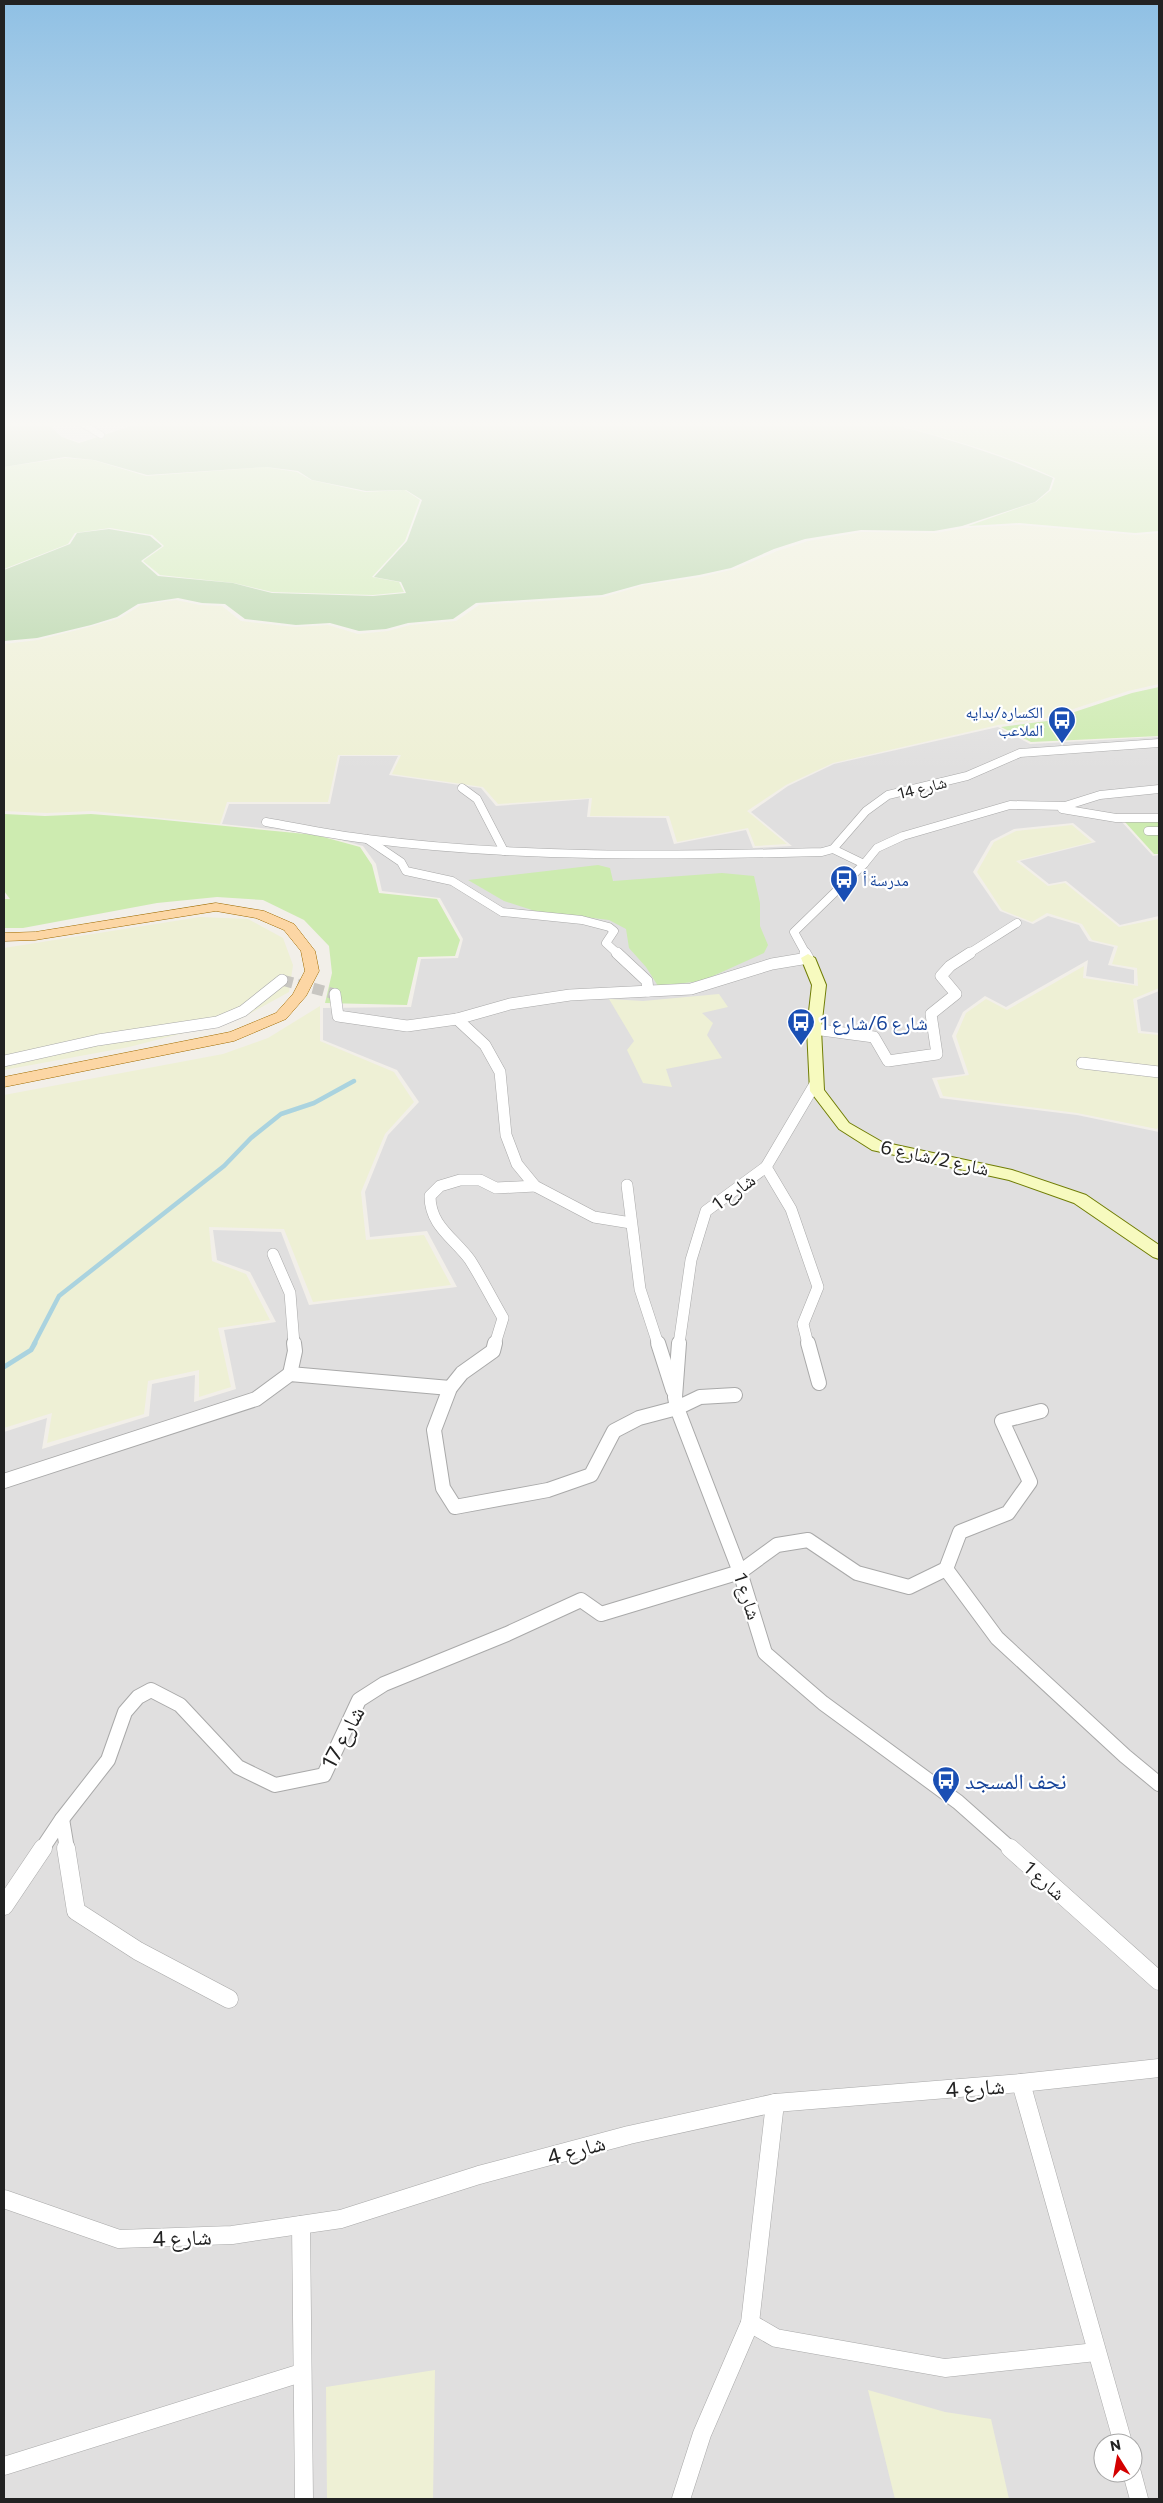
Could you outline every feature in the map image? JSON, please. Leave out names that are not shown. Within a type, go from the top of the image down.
[{"type":"main road","points":[[4,937],[34,936],[216,907],[259,914],[289,927],[308,951],[312,971],[299,996],[281,1016],[234,1036],[4,1082]]},
{"type":"street","name":"شارع 14","points":[[833,849],[866,811],[888,795],[967,776],[1020,753],[1159,743]]},
{"type":"street","points":[[462,788],[477,799],[504,851]]},
{"type":"street","points":[[1048,807],[1065,806],[1100,796],[1159,789]]},
{"type":"street","points":[[815,1084],[814,1029],[819,985],[808,958],[794,932],[878,848],[903,836],[1010,805],[1048,807],[1116,818],[1159,818]]},
{"type":"street","points":[[266,822],[367,839],[504,851],[713,855],[822,852],[833,849],[864,864]]},
{"type":"street","points":[[1148,831],[1159,831]]},
{"type":"street","points":[[367,839],[400,862],[406,871],[452,881],[502,912],[582,920],[609,926],[614,931],[606,942],[647,981],[648,991]]},
{"type":"street","points":[[814,1029],[874,1037],[888,1061],[937,1054],[931,1014],[956,994],[941,976],[950,966],[1017,923]]},
{"type":"street","points":[[335,994],[338,1016],[407,1026],[457,1019],[510,1004],[562,996],[690,989],[772,964],[808,958]]},
{"type":"street","points":[[4,1060],[98,1040],[217,1022],[243,1011],[282,980]]},
{"type":"street","points":[[457,1019],[485,1045],[500,1072],[506,1135],[517,1164],[535,1186],[594,1217],[631,1223]]},
{"type":"street","points":[[1082,1063],[1131,1067],[1159,1072]]},
{"type":"street","name":"شارع 1","points":[[815,1084],[766,1167],[706,1211],[691,1260],[680,1326],[676,1403],[740,1572],[765,1653],[823,1703],[958,1802],[1159,1981]]},
{"type":"street","name":"شارع 2/شارع 6","points":[[815,1084],[817,1091],[844,1126],[877,1146],[1012,1174],[1080,1199],[1159,1254]]},
{"type":"street","points":[[766,1167],[776,1179],[793,1218],[818,1287],[803,1324],[819,1383]]},
{"type":"street","points":[[535,1186],[496,1188],[480,1180],[460,1180],[440,1186],[430,1196],[428,1209],[444,1234],[467,1255],[503,1318],[493,1351],[462,1373],[450,1388],[434,1430],[443,1488],[455,1507],[548,1490],[591,1475],[614,1431],[639,1418],[676,1403],[700,1397],[735,1394]]},
{"type":"street","points":[[627,1186],[640,1289],[676,1403]]},
{"type":"street","points":[[273,1254],[290,1293],[295,1351],[290,1374]]},
{"type":"street","points":[[4,1481],[256,1399],[290,1374],[450,1388]]},
{"type":"street","points":[[740,1572],[777,1545],[808,1540],[857,1573],[909,1587],[946,1569],[960,1532],[1008,1514],[1030,1482],[1002,1421],[1042,1411]]},
{"type":"street","points":[[946,1569],[968,1596],[997,1638],[1124,1756],[1159,1784]]},
{"type":"street","name":"شارع 17","points":[[4,1906],[62,1819],[108,1760],[125,1712],[138,1697],[151,1690],[180,1705],[238,1767],[275,1785],[324,1775],[359,1700],[384,1684],[507,1634],[581,1600],[601,1614],[740,1572]]},
{"type":"street","points":[[62,1819],[76,1911],[138,1951],[228,1999]]},
{"type":"street","name":"شارع 4","points":[[4,2199],[119,2240],[232,2235],[341,2219],[479,2175],[629,2135],[775,2102],[1021,2084],[1159,2068]]},
{"type":"street","points":[[1021,2084],[1120,2433]]},
{"type":"street","points":[[681,2499],[702,2434],[750,2323],[775,2102]]},
{"type":"street","points":[[301,2225],[301,2373],[304,2499]]},
{"type":"street","points":[[750,2323],[776,2338],[945,2368],[1096,2352]]},
{"type":"street","points":[[4,2466],[301,2373]]},
{"type":"street","points":[[1135,2483],[1139,2499]]},
{"type":"shaded area","points":[[998,727],[1030,744],[1159,737],[1159,817],[1121,821],[1153,856],[1159,855],[1159,916],[1120,925],[1066,881],[1049,884],[1020,861],[1096,842],[1073,823],[1014,829],[991,841],[973,872],[1000,911],[1033,924],[1048,916],[1079,925],[1089,941],[1114,947],[1108,965],[1134,970],[1134,984],[1086,976],[1088,960],[1006,1007],[985,996],[963,1012],[952,1036],[965,1074],[932,1078],[940,1098],[1077,1115],[1159,1132],[1159,2499],[4,2499],[4,1432],[47,1418],[42,1449],[149,1416],[152,1384],[195,1375],[194,1402],[236,1389],[224,1330],[276,1322],[250,1272],[217,1260],[213,1230],[281,1232],[309,1305],[457,1287],[427,1231],[370,1237],[365,1192],[388,1135],[419,1102],[397,1070],[323,1040],[323,1008],[411,1007],[421,959],[458,958],[463,939],[440,898],[382,891],[376,864],[363,846],[318,834],[222,824],[229,804],[330,804],[340,756],[398,756],[389,775],[481,788],[496,806],[589,799],[587,817],[666,818],[674,844],[746,830],[753,848],[792,846],[751,812],[788,786],[834,764]]},
{"type":"shaded area","points":[[1159,991],[1159,1033],[1141,1031],[1137,1000]]},
{"type":"green space","points":[[4,538],[72,538],[68,544],[4,569]]},
{"type":"green space","points":[[74,538],[152,538],[162,546],[141,561],[158,576],[233,583],[272,593],[373,596],[406,593],[401,582],[374,577],[408,538],[812,538],[774,549],[731,568],[699,575],[642,584],[602,595],[476,603],[453,619],[408,623],[386,629],[359,631],[330,623],[296,625],[245,619],[225,604],[202,603],[178,598],[138,604],[117,617],[91,625],[37,638],[4,641],[4,570],[70,544]]},
{"type":"green space","points":[[155,538],[406,538],[372,577],[399,582],[404,592],[373,595],[272,592],[234,583],[160,575],[143,561],[164,546]]},
{"type":"green space","points":[[827,538],[1159,538],[1159,684],[1128,691],[1043,719],[998,725],[833,763],[786,785],[747,811],[787,844],[755,846],[748,828],[677,842],[669,816],[590,816],[592,798],[498,804],[483,787],[392,774],[401,755],[338,755],[328,802],[227,802],[220,824],[92,811],[47,813],[4,811],[4,644],[38,640],[93,626],[120,618],[141,605],[176,600],[200,605],[222,606],[241,621],[295,627],[328,625],[358,634],[388,631],[410,625],[456,621],[479,605],[604,597],[644,585],[701,577],[735,569],[777,551],[808,541]]},
{"type":"green space","points":[[1159,687],[1159,736],[1031,742],[1001,727],[1047,721],[1132,693]]},
{"type":"green space","points":[[4,814],[45,816],[91,814],[154,819],[316,835],[360,847],[372,865],[379,893],[437,899],[460,940],[455,956],[418,957],[407,1005],[325,1003],[332,973],[329,946],[304,920],[263,900],[217,897],[157,903],[23,928],[4,928],[4,899],[10,899],[4,891]]},
{"type":"green space","points":[[1159,818],[1159,854],[1154,854],[1125,822]]},
{"type":"green space","points":[[1072,825],[1092,842],[1016,861],[1048,886],[1065,883],[1119,927],[1159,919],[1159,988],[1133,999],[1138,1033],[1159,1035],[1159,1126],[1157,1129],[1077,1113],[943,1096],[937,1080],[969,1075],[956,1036],[966,1013],[986,999],[1007,1010],[1084,966],[1083,978],[1138,986],[1137,968],[1112,964],[1118,946],[1092,940],[1082,924],[1047,913],[1032,922],[1002,910],[977,872],[994,842],[1016,831]]},
{"type":"green space","points":[[598,865],[610,868],[613,881],[722,873],[754,876],[760,903],[760,926],[768,945],[764,953],[702,981],[658,986],[646,967],[629,948],[626,929],[609,920],[535,911],[504,901],[468,880]]},
{"type":"green space","points":[[200,917],[248,919],[283,938],[293,965],[289,992],[242,1018],[129,1047],[4,1070],[4,948]]},
{"type":"green space","points":[[719,994],[728,1007],[702,1013],[713,1023],[707,1035],[722,1058],[666,1069],[672,1087],[643,1083],[627,1050],[634,1041],[609,999],[643,1001]]},
{"type":"green space","points":[[320,1006],[320,1041],[394,1072],[414,1102],[385,1134],[361,1192],[366,1240],[424,1235],[451,1285],[313,1302],[284,1229],[209,1227],[212,1261],[246,1274],[270,1320],[218,1328],[231,1387],[199,1397],[199,1370],[148,1381],[144,1414],[47,1443],[52,1413],[4,1428],[4,1095],[223,1054],[268,1038]]},
{"type":"green space","points":[[435,2370],[433,2499],[327,2499],[326,2387]]},
{"type":"green space","points":[[868,2390],[945,2412],[991,2419],[1009,2499],[895,2499]]},
{"type":"waterway","points":[[34,1344],[59,1296],[224,1166],[251,1138],[281,1114],[314,1103],[354,1081]]},
{"type":"waterway","points":[[4,1367],[31,1350],[35,1343]]},
{"type":"tunnel","points":[[282,980],[335,994]]},
{"type":"place","name":"الكساره/بدايه الملاعب","points":[[1062,744]]},
{"type":"place","name":"مدرسة أ","points":[[844,903]]},
{"type":"place","name":"شارع 6/شارع 1","points":[[801,1046]]},
{"type":"place","name":"نحف المسجد","points":[[946,1804]]}]
